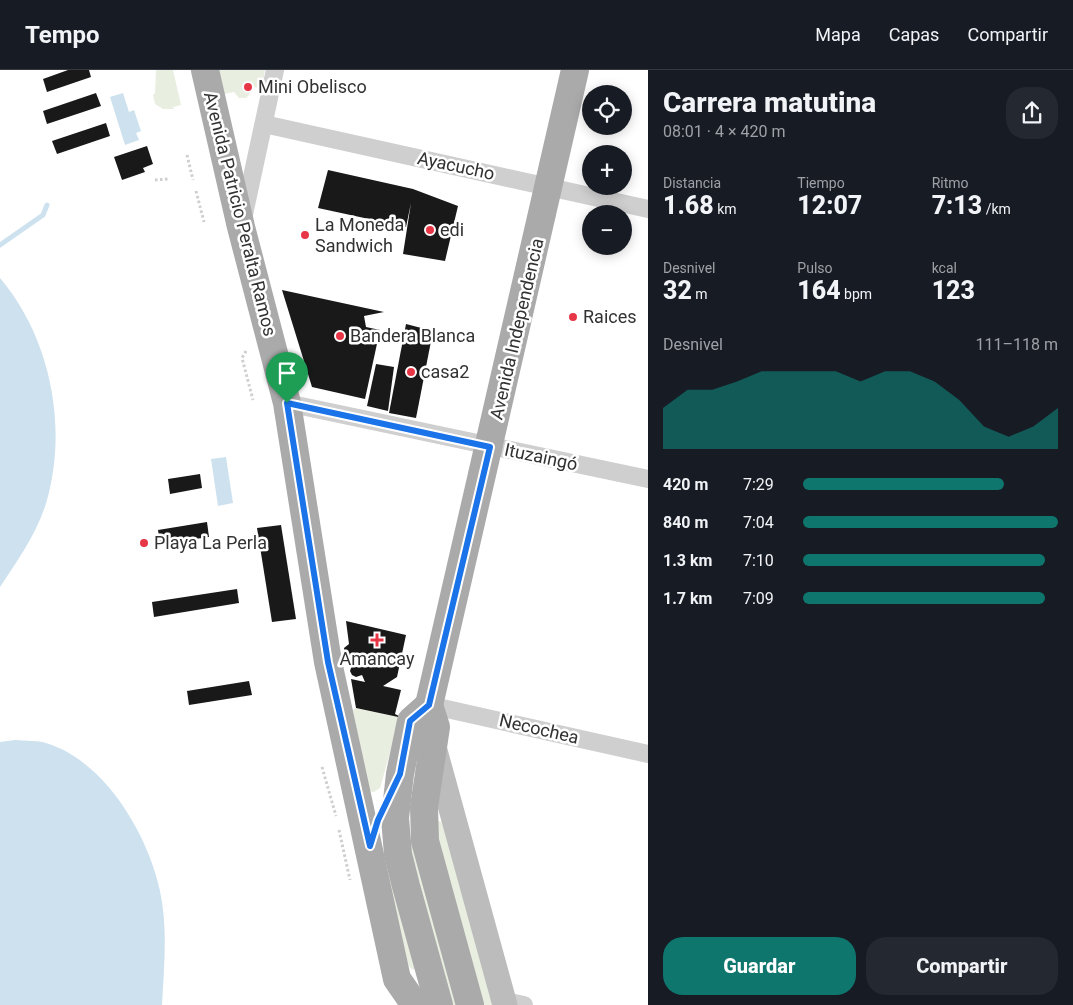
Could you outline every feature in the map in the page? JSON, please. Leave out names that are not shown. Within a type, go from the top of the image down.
[{"type":"main road","name":"Avenida Patricio Peralta Ramos","points":[[205,70],[241,226],[287,403],[328,662],[404,1005]]},
{"type":"main road","name":"Avenida Independencia","points":[[429,705],[490,447],[575,70]]},
{"type":"main road","points":[[439,1005],[398,854],[395,818],[400,774],[410,721],[429,705],[436,727],[424,807],[425,841],[470,1005]]},
{"type":"main road","points":[[433,744],[511,1004]]},
{"type":"main road","points":[[370,846],[378,820],[400,774]]},
{"type":"main road","points":[[397,979],[415,1005]]},
{"type":"street","points":[[241,226],[275,70]]},
{"type":"street","name":"Ayacucho","points":[[264,124],[648,209]]},
{"type":"street","name":"Ituzaingó","points":[[287,403],[648,479]]},
{"type":"street","name":"Necochea","points":[[429,705],[648,754]]},
{"type":"path","points":[[187,155],[193,180]]},
{"type":"path","points":[[155,180],[168,179]]},
{"type":"path","points":[[196,191],[204,222]]},
{"type":"path","points":[[246,351],[242,358],[253,400]]},
{"type":"path","points":[[322,767],[336,816]]},
{"type":"path","points":[[339,830],[350,880]]},
{"type":"shaded area","points":[[156,70],[173,70],[181,105],[173,107],[174,109],[163,109],[155,104],[153,95],[155,93]]},
{"type":"shaded area","points":[[218,70],[265,70],[262,88],[252,87],[246,98],[239,98],[234,92],[224,94]]},
{"type":"shaded area","points":[[355,708],[400,717],[380,788],[374,792],[369,791],[353,710]]},
{"type":"shaded area","points":[[434,822],[442,822],[495,1005],[479,1005]]},
{"type":"shaded area","points":[[412,838],[459,1005],[450,1005],[409,841]]},
{"type":"shaded area","points":[[385,854],[416,967],[413,970],[407,963],[397,934]]},
{"type":"water","points":[[123,93],[129,112],[134,110],[141,131],[136,133],[139,140],[125,145],[110,97]]},
{"type":"water","points":[[0,278],[17,301],[31,327],[42,354],[55,412],[56,442],[53,471],[43,512],[26,546],[0,587]]},
{"type":"water","points":[[226,457],[233,503],[218,506],[211,459]]},
{"type":"water","points":[[15,740],[45,743],[70,753],[89,767],[106,784],[135,825],[146,847],[160,891],[164,919],[165,948],[162,1005],[0,1005],[0,742]]},
{"type":"building","points":[[68,70],[89,70],[91,77],[47,92],[43,79]]},
{"type":"building","points":[[96,93],[101,106],[47,124],[43,111]]},
{"type":"building","points":[[106,123],[110,136],[57,154],[52,141]]},
{"type":"building","points":[[147,146],[153,164],[143,168],[145,172],[122,180],[114,157]]},
{"type":"building","points":[[328,170],[413,189],[458,206],[445,261],[403,254],[411,203],[406,227],[318,208]]},
{"type":"building","points":[[282,290],[384,312],[364,316],[366,327],[380,330],[365,399],[312,387]]},
{"type":"building","name":"casa2","points":[[406,324],[433,331],[416,418],[389,413]]},
{"type":"building","points":[[376,364],[394,367],[388,411],[367,406]]},
{"type":"building","points":[[200,474],[202,488],[170,494],[168,479]]},
{"type":"building","points":[[207,522],[209,537],[160,544],[158,530]]},
{"type":"building","points":[[281,525],[296,619],[272,622],[257,528]]},
{"type":"building","points":[[237,589],[239,603],[154,617],[152,602]]},
{"type":"building","points":[[346,621],[406,635],[397,677],[383,686],[401,690],[395,714],[403,718],[356,708],[351,679],[365,682],[362,675],[356,677],[352,675],[350,671],[352,665],[346,662],[344,648],[349,644]]},
{"type":"building","points":[[249,681],[252,695],[189,705],[187,691]]},
{"type":"waterway","points":[[0,245],[43,215],[47,205]]},
{"type":"place","name":"Mini Obelisco","points":[[248,87]]},
{"type":"place","name":"edi","points":[[430,230]]},
{"type":"place","name":"La Moneda Sandwich","points":[[305,235]]},
{"type":"place","name":"Raices","points":[[573,317]]},
{"type":"place","name":"Bandera Blanca","points":[[340,336]]},
{"type":"place","name":"casa2","points":[[411,372]]},
{"type":"place","name":"Playa La Perla","points":[[144,543]]},
{"type":"place","name":"Amancay","points":[[377,640]]},
{"type":"route","points":[[287,403],[490,447],[429,705],[410,721],[400,774],[378,820],[370,846],[355,791],[336,706],[287,403]]}]
